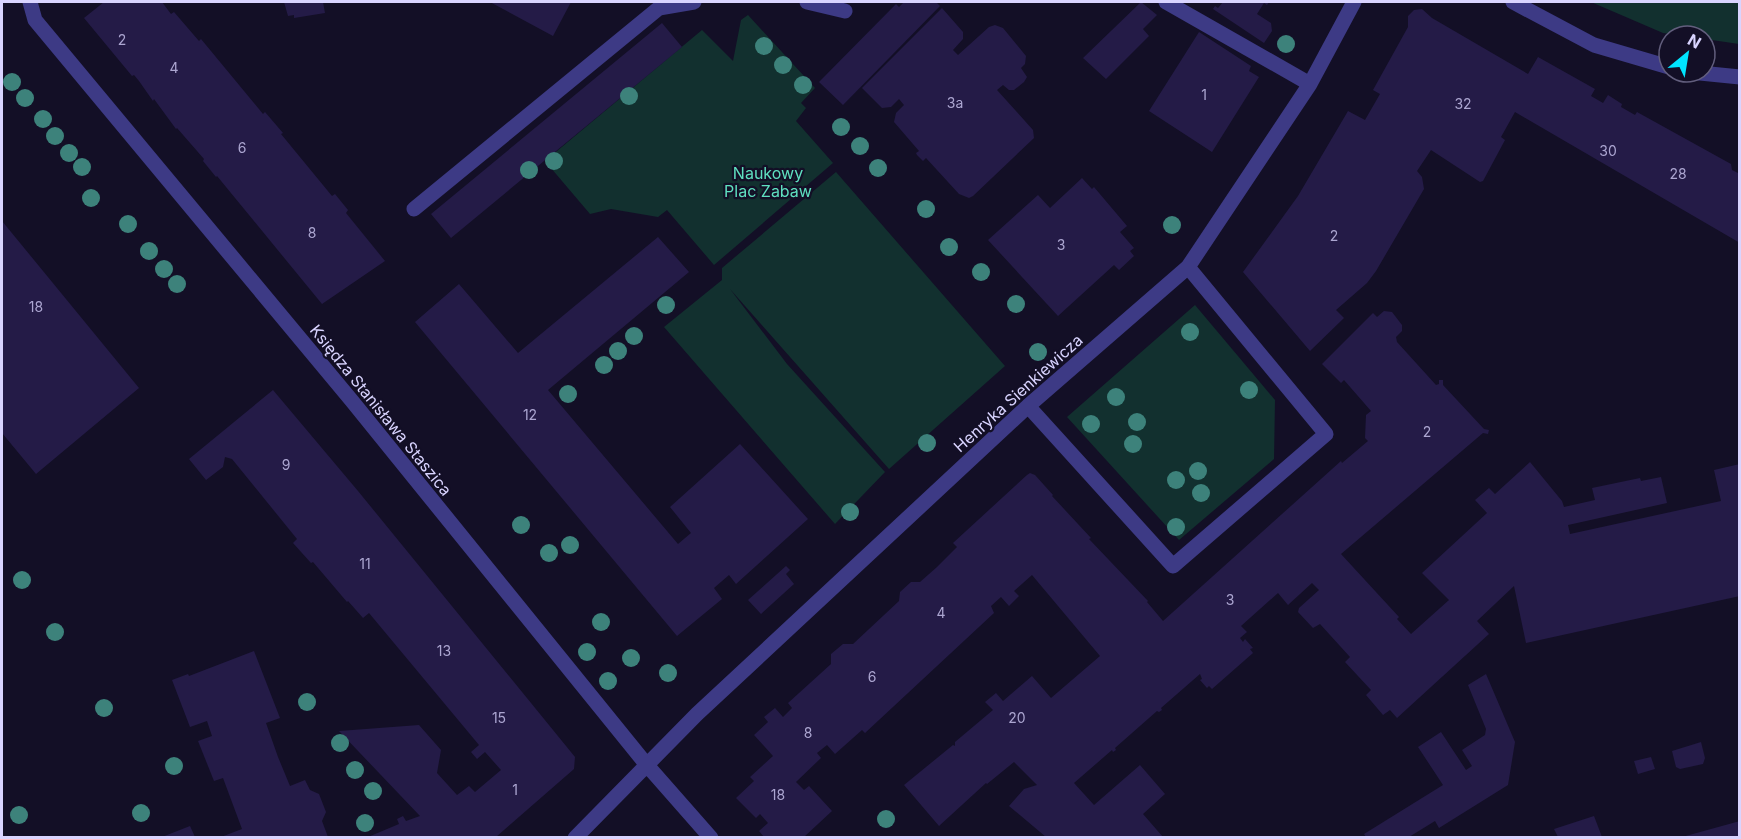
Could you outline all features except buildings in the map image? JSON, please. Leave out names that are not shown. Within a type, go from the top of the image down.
[{"type":"street","name":"Księdza Stanisława Staszica","points":[[30,2],[35,20],[352,401],[646,764],[711,837]]},
{"type":"street","points":[[414,209],[659,8],[694,2]]},
{"type":"street","points":[[807,2],[845,11]]},
{"type":"street","points":[[1166,2],[1310,84]]},
{"type":"street","name":"Henryka Sienkiewicza","points":[[574,837],[697,714],[1028,406],[1188,267],[1310,84],[1354,2]]},
{"type":"street","points":[[1514,2],[1594,45],[1657,63]]},
{"type":"street","points":[[1717,75],[1740,77]]},
{"type":"street","points":[[1028,406],[1173,566],[1326,434],[1188,267]]},
{"type":"green space","points":[[1591,2],[1739,2],[1739,44],[1717,41],[1717,24],[1657,24],[1657,30]]},
{"type":"green space","name":"Naukowy Plac Zabaw","points":[[748,15],[815,88],[801,103],[806,108],[796,121],[833,163],[714,265],[667,210],[658,217],[611,209],[590,214],[545,161],[702,30],[733,61],[741,20]]},
{"type":"green space","points":[[836,172],[1005,366],[889,469],[730,289],[787,364],[885,472],[835,524],[664,327],[722,280],[722,268]]},
{"type":"green space","points":[[1195,305],[1275,400],[1274,459],[1179,540],[1067,417]]}]
